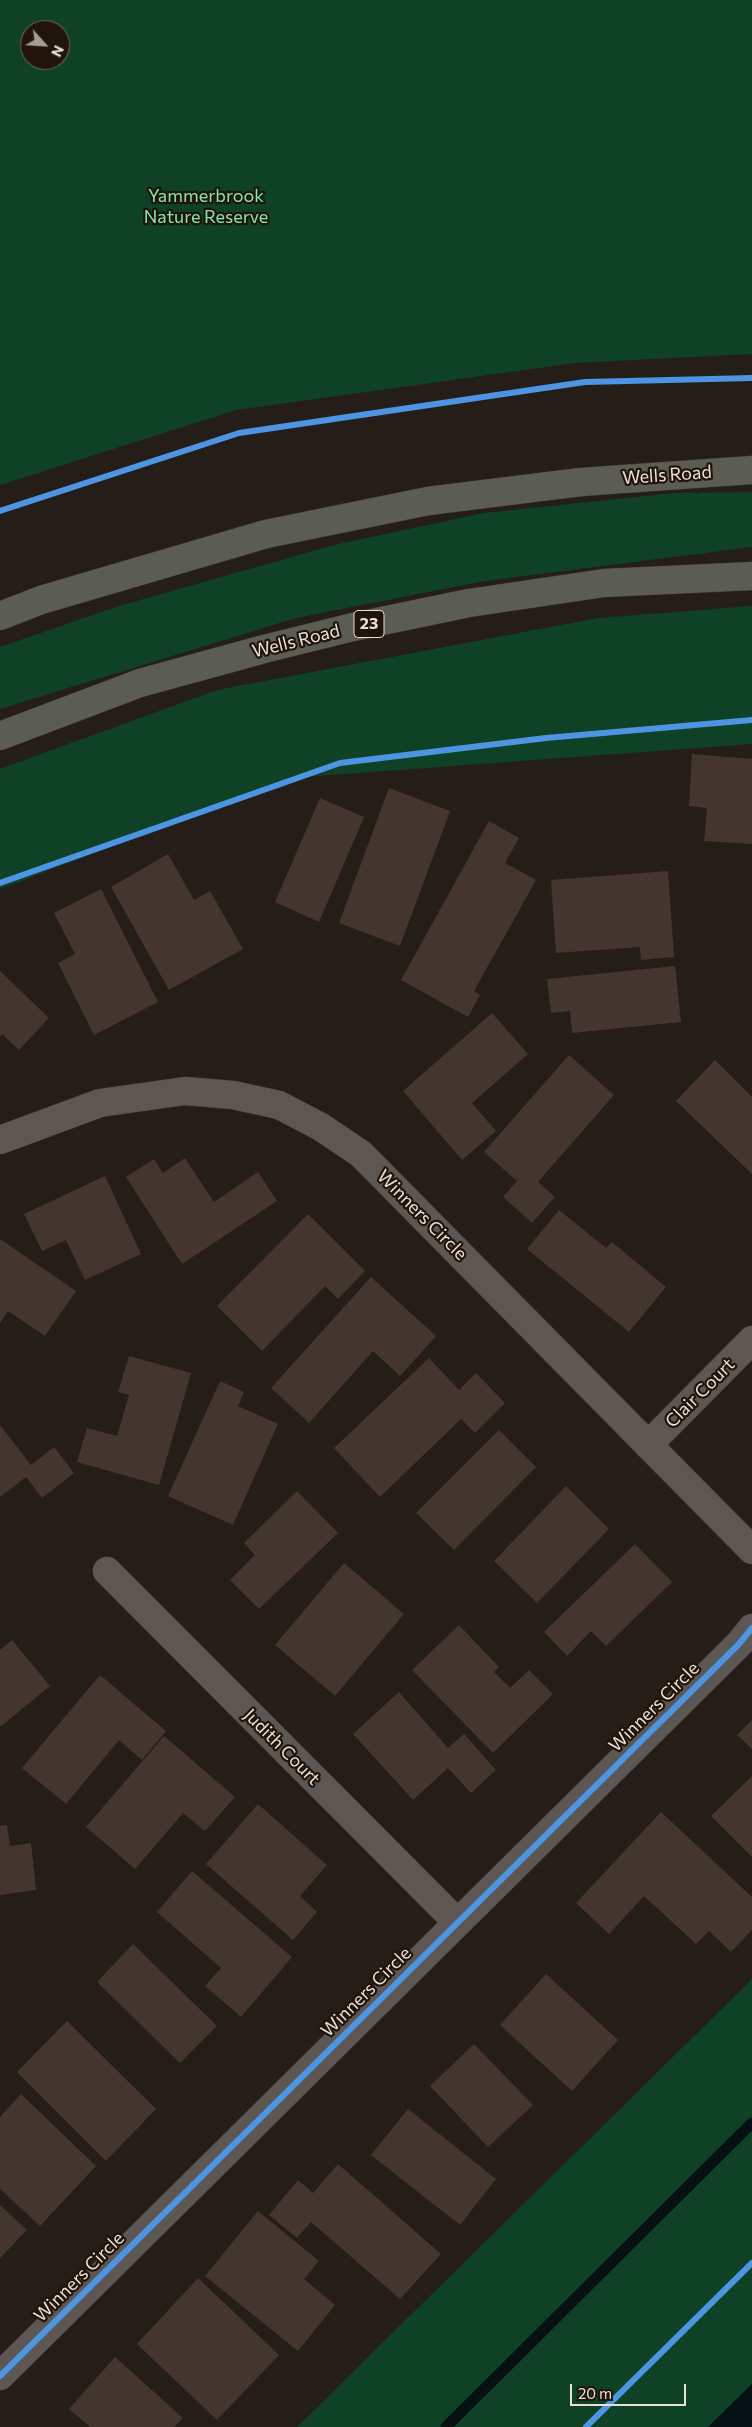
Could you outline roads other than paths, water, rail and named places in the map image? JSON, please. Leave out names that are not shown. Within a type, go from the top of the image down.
[{"type":"main road","name":"Wells Road","points":[[0,616],[40,600],[266,534],[428,501],[581,482],[752,470]]},
{"type":"main road","name":"Wells Road","points":[[0,736],[140,683],[353,627],[469,603],[604,584],[752,576]]},
{"type":"street","name":"Winners Circle","points":[[0,1140],[100,1103],[185,1091],[233,1095],[280,1105],[321,1127],[361,1154],[752,1550]]},
{"type":"street","name":"Clair Court","points":[[648,1445],[752,1340]]},
{"type":"street","name":"Judith Court","points":[[107,1571],[457,1922]]},
{"type":"street","name":"Winners Circle","points":[[0,2376],[739,1644],[752,1628]]},
{"type":"waterway","points":[[446,2427],[752,2123]]},
{"type":"park label","name":"Yammerbrook Nature Reserve","points":[[206,206]]}]
